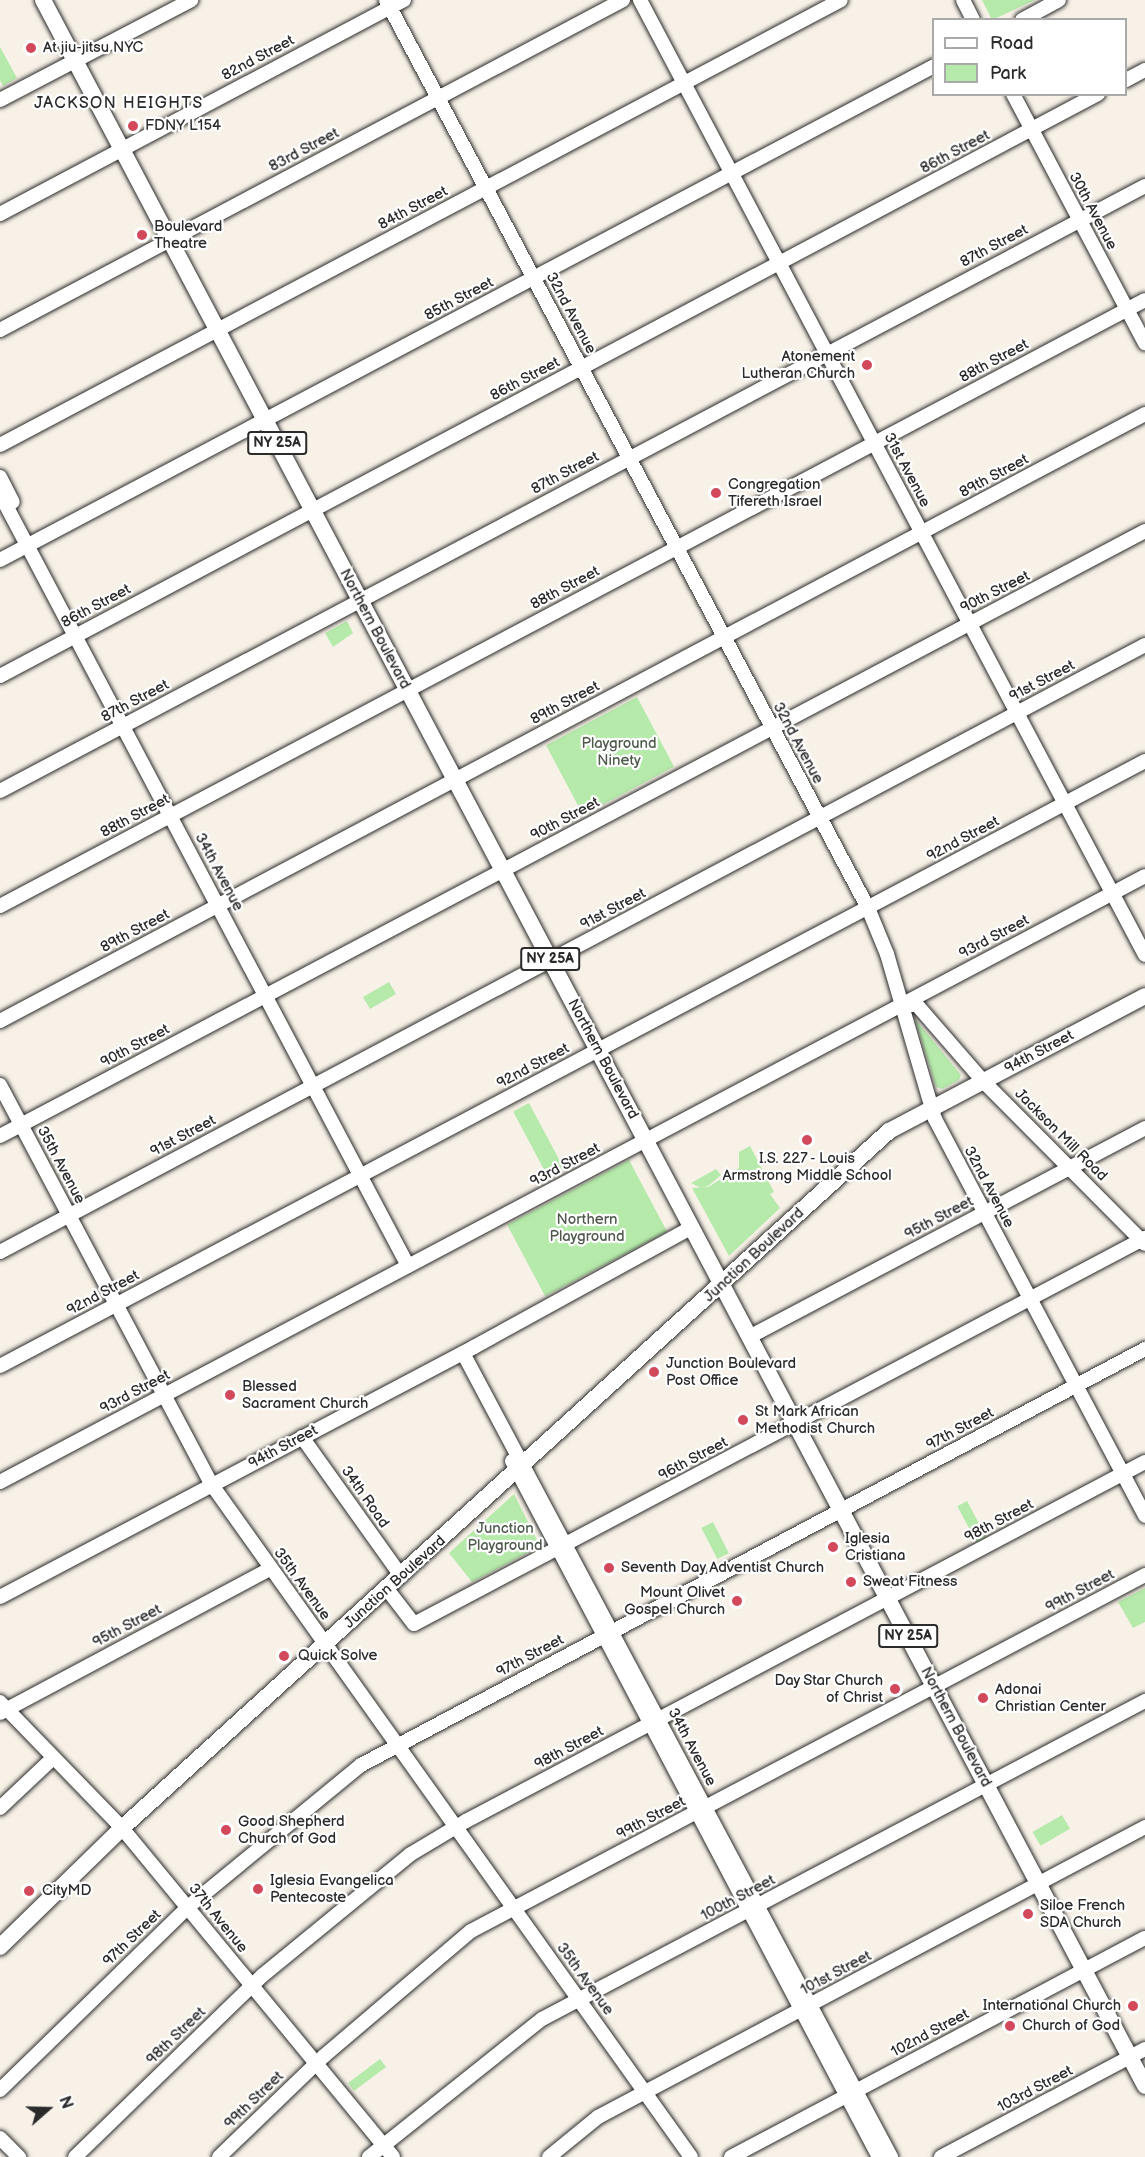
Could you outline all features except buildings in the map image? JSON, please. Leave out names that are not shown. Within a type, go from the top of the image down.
[{"type":"main road","name":"Northern Boulevard","points":[[43,0],[1084,1971],[1137,2053],[1145,2086]]},
{"type":"main road","name":"94th Street","points":[[933,1108],[1145,996]]},
{"type":"main road","name":"Junction Boulevard","points":[[0,1947],[122,1828],[521,1469],[889,1131],[933,1108]]},
{"type":"street","points":[[0,100],[191,0]]},
{"type":"street","name":"82nd Street","points":[[0,214],[388,4],[404,0]]},
{"type":"street","name":"83rd Street","points":[[0,330],[623,0]]},
{"type":"street","name":"31st Avenue","points":[[640,0],[1145,955]]},
{"type":"street","name":"84th Street","points":[[0,445],[841,0]]},
{"type":"street","points":[[963,0],[973,18]]},
{"type":"street","points":[[1026,18],[1059,0]]},
{"type":"street","name":"32nd Avenue","points":[[388,4],[868,908],[885,946],[933,1108],[984,1212],[1145,1516]]},
{"type":"street","name":"85th Street","points":[[0,560],[932,67]]},
{"type":"street","points":[[1127,79],[1145,70]]},
{"type":"street","name":"30th Avenue","points":[[1014,96],[1145,343]]},
{"type":"street","name":"86th Street","points":[[0,676],[1094,96]]},
{"type":"street","name":"87th Street","points":[[0,791],[1145,186]]},
{"type":"street","name":"88th Street","points":[[0,906],[1145,300]]},
{"type":"street","name":"89th Street","points":[[0,1021],[1145,414]]},
{"type":"street","name":"34th Avenue","points":[[0,477],[31,544],[412,1264]]},
{"type":"street","name":"34th Avenue","points":[[0,494],[31,544]]},
{"type":"street","name":"90th Street","points":[[0,1136],[1145,531]]},
{"type":"street","name":"91st Street","points":[[0,1252],[1145,645]]},
{"type":"street","name":"92nd Street","points":[[0,1366],[1145,761]]},
{"type":"street","name":"93rd Street","points":[[0,1482],[1145,876]]},
{"type":"street","name":"Jackson Mill Road","points":[[902,1005],[917,1005],[984,1082],[1144,1241]]},
{"type":"street","name":"35th Avenue","points":[[0,1085],[212,1485],[692,2157]]},
{"type":"street","name":"95th Street","points":[[750,1337],[1145,1128]]},
{"type":"street","name":"94th Street","points":[[0,1597],[460,1354],[692,1227]]},
{"type":"street","name":"96th Street","points":[[387,1589],[414,1624],[1144,1241]]},
{"type":"street","name":"97th Street","points":[[0,2090],[188,1907],[361,1765],[1145,1349]]},
{"type":"street","name":"34th Avenue","points":[[460,1354],[806,2007],[851,2094],[879,2157]]},
{"type":"street","name":"34th Road","points":[[302,1437],[401,1576]]},
{"type":"street","name":"98th Street","points":[[75,2157],[252,1985],[411,1854],[456,1827],[1145,1462]]},
{"type":"street","name":"95th Street","points":[[2,1708],[270,1569]]},
{"type":"street","name":"99th Street","points":[[219,2157],[317,2063],[471,1931],[1145,1575]]},
{"type":"street","name":"100th Street","points":[[369,2157],[542,2019],[1145,1701]]},
{"type":"street","name":"37th Avenue","points":[[2,1708],[122,1828],[393,2157]]},
{"type":"street","points":[[0,1808],[53,1758]]},
{"type":"street","name":"101st Street","points":[[549,2157],[598,2117],[1145,1827]]},
{"type":"street","name":"102nd Street","points":[[732,2157],[1145,1938]]},
{"type":"street","name":"103rd Street","points":[[941,2157],[1137,2053]]},
{"type":"street","name":"34th Avenue","points":[[851,2094],[891,2157]]},
{"type":"street","points":[[0,2138],[19,2157]]},
{"type":"green space","points":[[982,0],[1035,0],[996,18],[991,18]]},
{"type":"green space","points":[[0,47],[17,78],[3,86],[0,80]]},
{"type":"green space","points":[[347,621],[353,633],[333,647],[325,633]]},
{"type":"green space","name":"Playground Ninety","points":[[637,697],[674,767],[583,815],[546,745]]},
{"type":"green space","points":[[389,982],[396,994],[370,1009],[363,997]]},
{"type":"green space","points":[[915,1019],[961,1075],[959,1080],[942,1089],[936,1087]]},
{"type":"green space","points":[[529,1103],[564,1168],[548,1177],[513,1111]]},
{"type":"green space","points":[[750,1146],[774,1192],[770,1194],[780,1208],[729,1256],[692,1188],[708,1187],[739,1168],[739,1152]]},
{"type":"green space","name":"Northern Playground","points":[[629,1160],[667,1232],[545,1296],[507,1225]]},
{"type":"green space","points":[[716,1169],[721,1175],[708,1186],[701,1188],[691,1183]]},
{"type":"green space","name":"Junction Playground","points":[[514,1494],[540,1546],[472,1582],[449,1553]]},
{"type":"green space","points":[[967,1501],[986,1537],[977,1542],[957,1506]]},
{"type":"green space","points":[[713,1522],[729,1553],[717,1559],[701,1528]]},
{"type":"green space","points":[[1145,1588],[1145,1622],[1133,1628],[1118,1602]]},
{"type":"green space","points":[[1062,1815],[1070,1829],[1041,1846],[1033,1832]]},
{"type":"green space","points":[[380,2059],[386,2067],[354,2091],[348,2083]]},
{"type":"place","name":"At jiu-jitsu NYC","points":[[31,48]]},
{"type":"place","name":"FDNY L154","points":[[133,126]]},
{"type":"place","name":"Boulevard Theatre","points":[[142,235]]},
{"type":"place","name":"Atonement Lutheran Church","points":[[867,365]]},
{"type":"place","name":"Congregation Tifereth Israel","points":[[716,493]]},
{"type":"place","name":"I.S. 227 - Louis Armstrong Middle School","points":[[807,1140]]},
{"type":"place","name":"Junction Boulevard Post Office","points":[[654,1372]]},
{"type":"place","name":"Blessed Sacrament Church","points":[[230,1395]]},
{"type":"place","name":"St Mark African Methodist Church","points":[[743,1420]]},
{"type":"place","name":"Iglesia Cristiana","points":[[833,1547]]},
{"type":"place","name":"Seventh Day Adventist Church","points":[[609,1568]]},
{"type":"place","name":"Sweat Fitness","points":[[851,1582]]},
{"type":"place","name":"Mount Olivet Gospel Church","points":[[737,1601]]},
{"type":"place","name":"Quick Solve","points":[[284,1656]]},
{"type":"place","name":"Day Star Church of Christ","points":[[895,1689]]},
{"type":"place","name":"Adonai Christian Center","points":[[983,1698]]},
{"type":"place","name":"Good Shepherd Church of God","points":[[226,1830]]},
{"type":"place","name":"Iglesia Evangelica Pentecoste","points":[[258,1889]]},
{"type":"place","name":"CityMD","points":[[29,1891]]},
{"type":"place","name":"Siloe French SDA Church","points":[[1028,1914]]},
{"type":"place","name":"International Church","points":[[1133,2006]]},
{"type":"place","name":"Church of God","points":[[1010,2026]]},
{"type":"district","name":"JACKSON HEIGHTS","points":[[119,104]]}]
